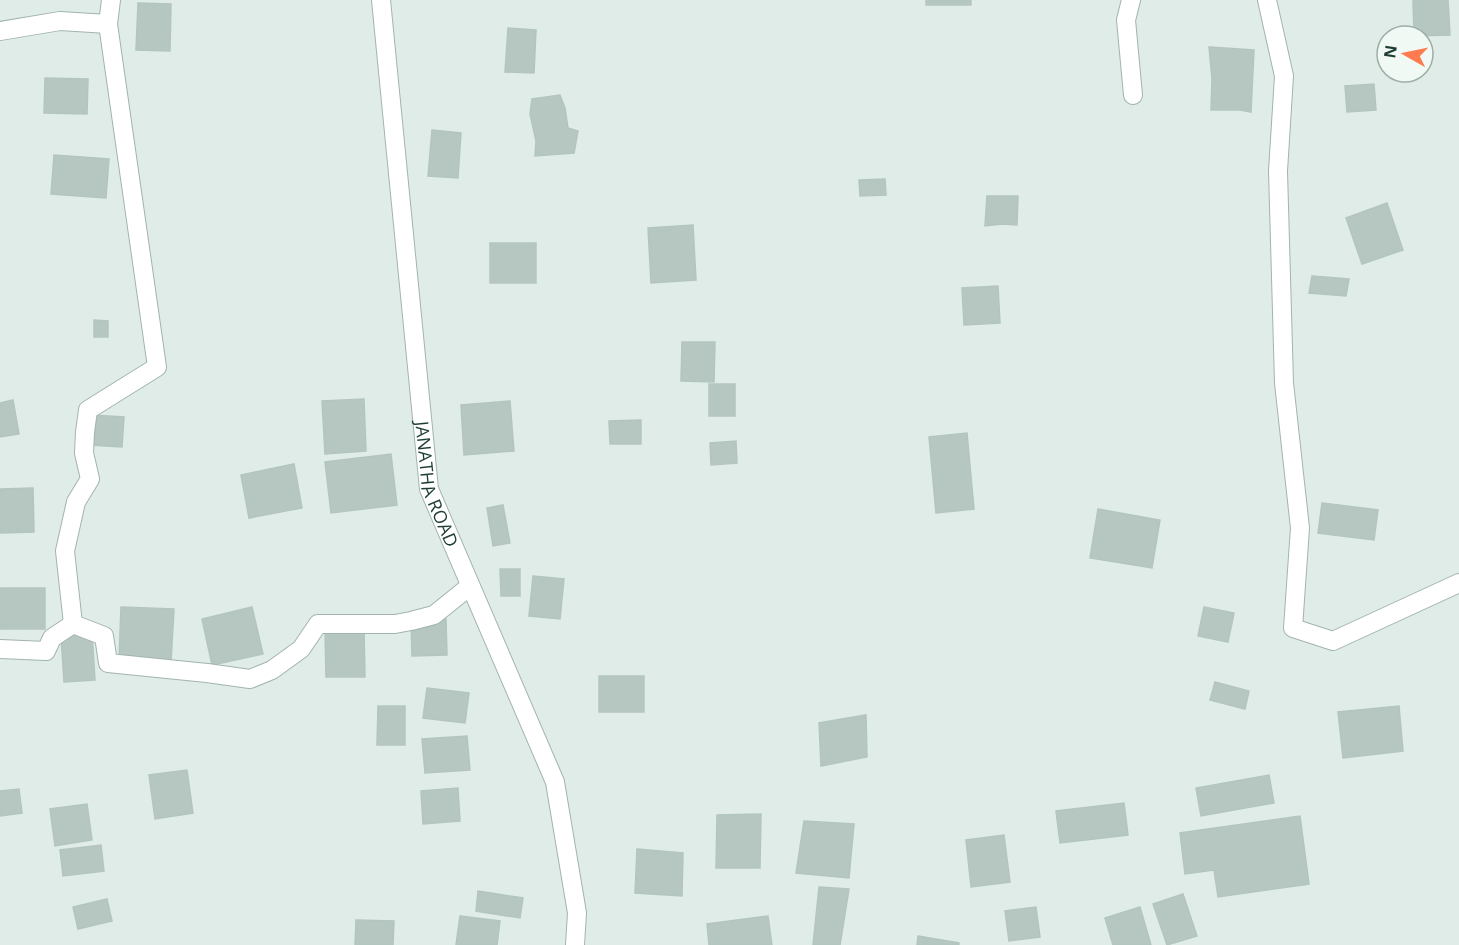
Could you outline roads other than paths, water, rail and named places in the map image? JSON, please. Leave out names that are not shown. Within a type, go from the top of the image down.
[{"type":"street","points":[[73,624],[65,551],[76,502],[90,479],[84,453],[88,410],[157,367],[108,24],[111,0]]},
{"type":"street","name":"JANATHA ROAD","points":[[381,0],[429,489],[555,782],[577,913],[575,945]]},
{"type":"street","points":[[1131,0],[1126,20],[1133,95]]},
{"type":"street","points":[[1268,0],[1284,76],[1278,171],[1284,383],[1300,528],[1293,628],[1333,641],[1459,584]]},
{"type":"street","points":[[0,31],[60,21],[108,24]]},
{"type":"street","points":[[73,624],[104,636],[108,663],[250,679],[272,670],[301,649],[318,624],[395,624],[434,615],[470,586]]},
{"type":"street","points":[[0,649],[46,651],[52,638],[73,624]]}]
